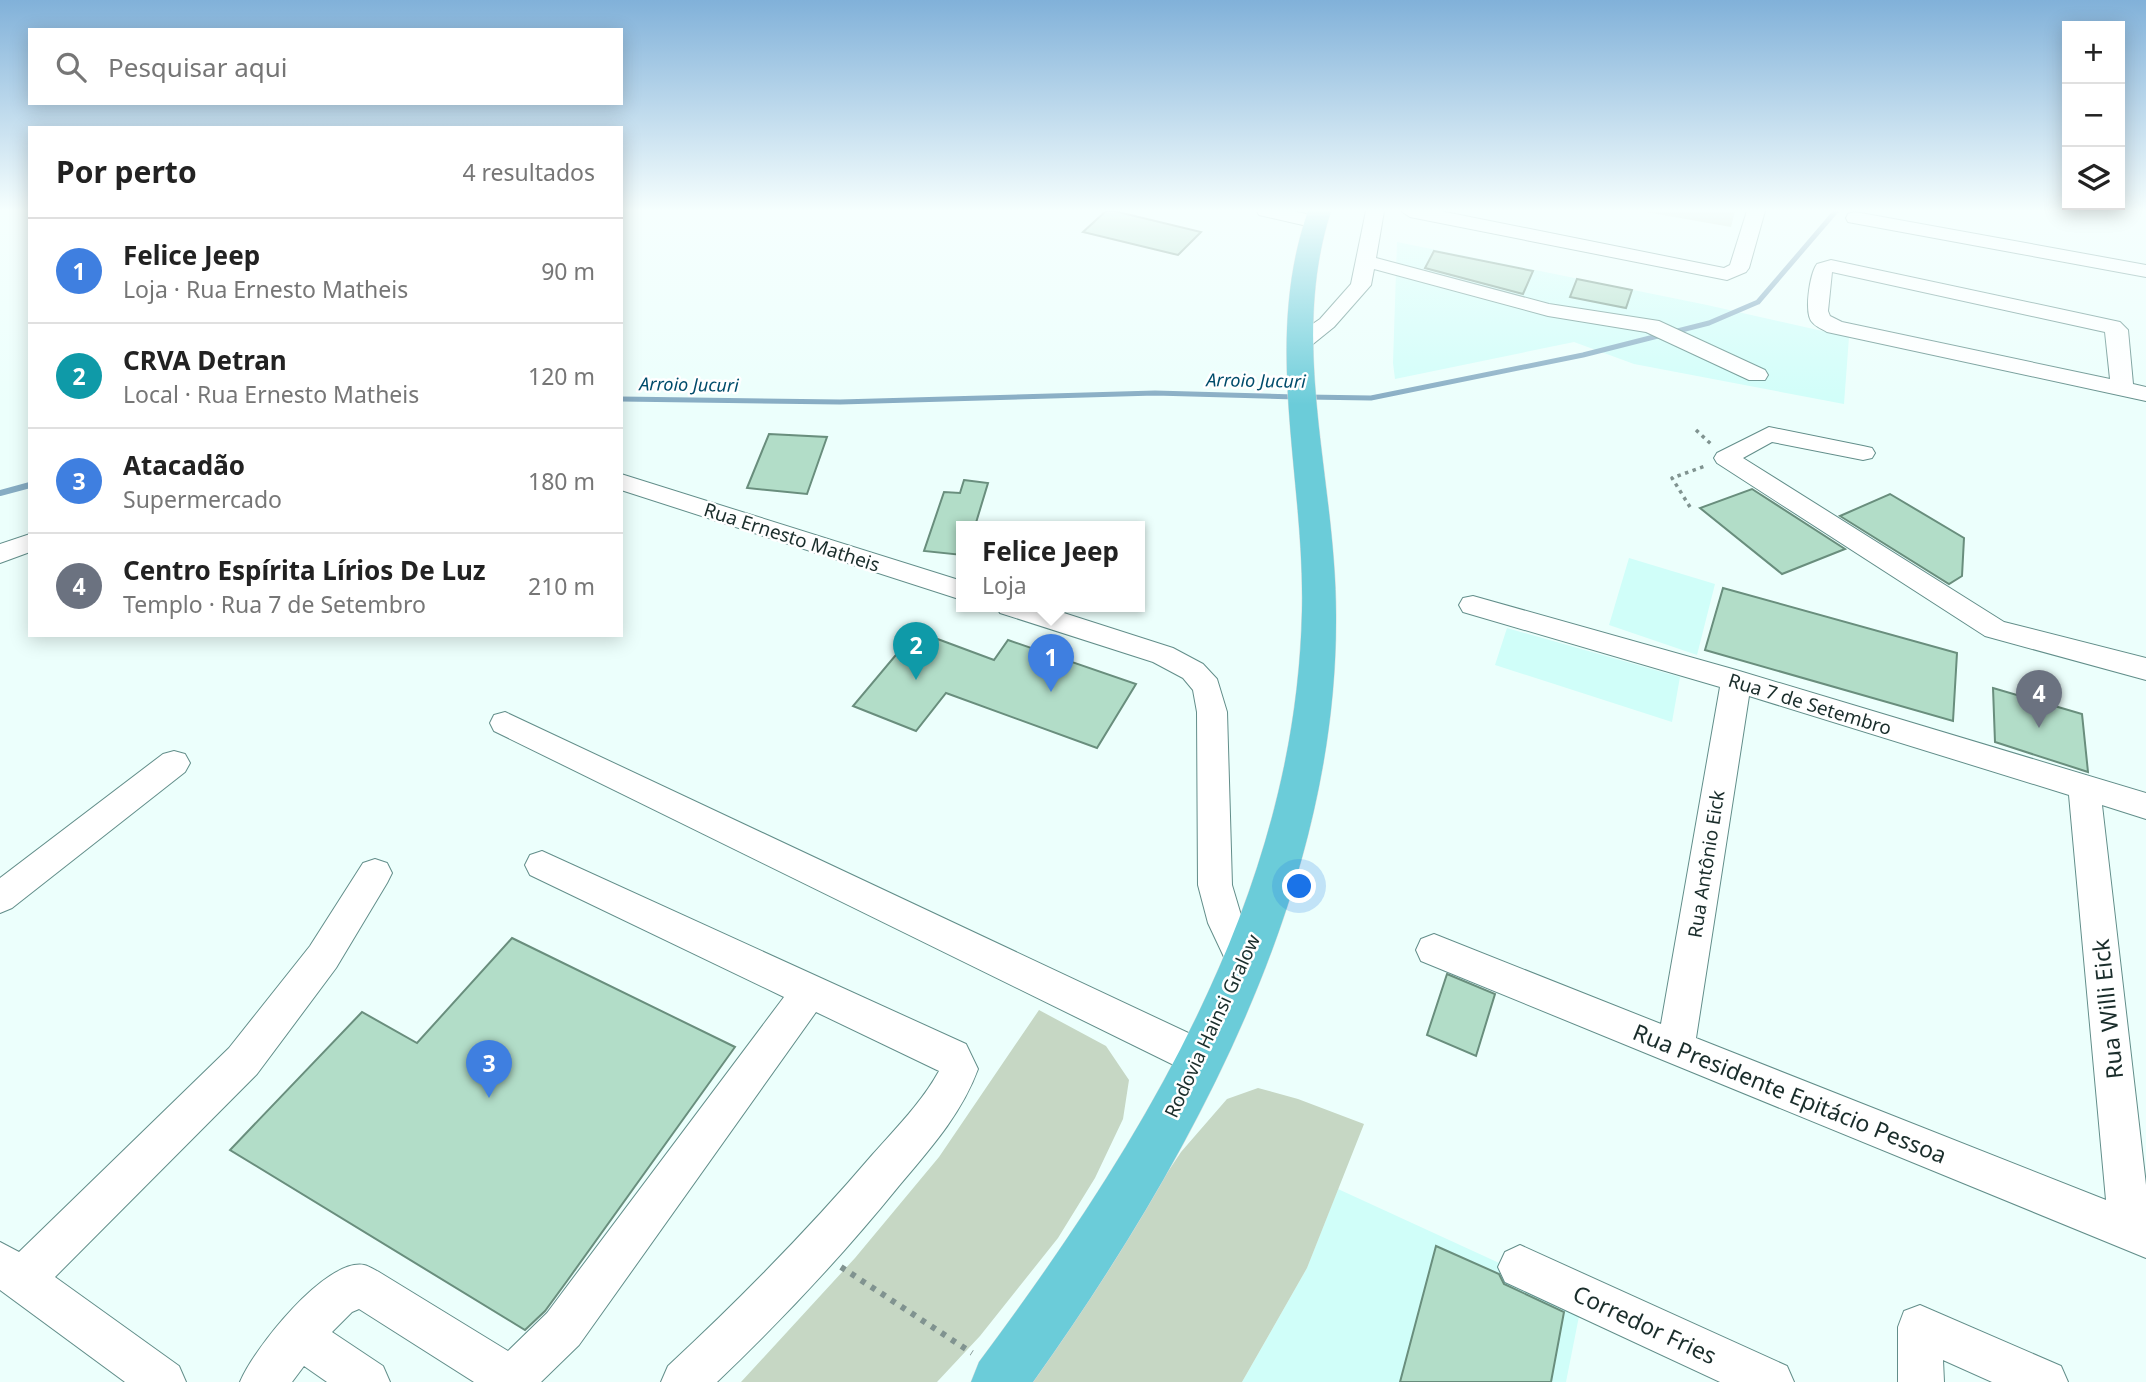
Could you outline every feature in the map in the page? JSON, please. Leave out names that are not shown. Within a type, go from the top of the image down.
[{"type":"main road","name":"Rodovia Hainsi Gralow","points":[[999,1367],[1110,1222],[1200,1058],[1245,962],[1285,843],[1303,773],[1314,712],[1319,593],[1300,379],[1300,302],[1306,275]]},
{"type":"street","points":[[1300,343],[1344,307],[1361,285],[1363,275]]},
{"type":"street","points":[[1420,275],[1548,310],[1651,326],[1757,374]]},
{"type":"street","points":[[1822,275],[1818,311],[1821,319],[1835,327],[2146,394]]},
{"type":"street","points":[[1871,275],[2112,327],[2117,330],[2122,389]]},
{"type":"street","points":[[1863,453],[1769,434],[1727,458],[1995,629],[2146,669]]},
{"type":"street","name":"Rua Ernesto Matheis","points":[[623,483],[956,589]]},
{"type":"street","points":[[0,554],[28,543]]},
{"type":"street","name":"Rua 7 de Setembro","points":[[1473,605],[1736,681],[2146,806]]},
{"type":"street","points":[[1029,612],[1163,655],[1193,671],[1207,687],[1212,712],[1215,885],[1226,923],[1245,962]]},
{"type":"street","name":"Rua Antônio Eick","points":[[1676,1047],[1736,681]]},
{"type":"street","points":[[505,723],[1200,1058]]},
{"type":"street","points":[[0,898],[174,763]]},
{"type":"street","name":"Rua Willi Eick","points":[[2084,788],[2138,1234]]},
{"type":"street","points":[[542,865],[952,1057],[959,1069],[952,1092],[882,1176],[742,1329],[684,1382]]},
{"type":"street","points":[[163,1382],[11,1272],[243,1061],[323,957],[375,873]]},
{"type":"street","name":"Rua Presidente Epitácio Pessoa","points":[[1434,950],[2138,1234]]},
{"type":"street","points":[[263,1382],[299,1336],[340,1293],[351,1286],[364,1287],[509,1381],[563,1329],[810,991]]},
{"type":"street","name":"Corredor Fries","points":[[1520,1267],[1770,1382]]},
{"type":"street","points":[[1922,1382],[1920,1326],[2045,1382]]},
{"type":"street","points":[[299,1336],[367,1382]]},
{"type":"path","points":[[1690,507],[1672,478],[1727,458]]},
{"type":"path","points":[[815,1248],[999,1367]]},
{"type":"shaded area","points":[[1396,275],[1562,275],[1849,337],[1844,404],[1634,364],[1574,342],[1395,379],[1393,363]]},
{"type":"shaded area","points":[[1629,558],[1715,584],[1697,655],[1609,625]]},
{"type":"shaded area","points":[[1507,628],[1680,677],[1672,722],[1495,665]]},
{"type":"shaded area","points":[[1338,1189],[1582,1301],[1566,1382],[1242,1382],[1307,1268]]},
{"type":"green space","points":[[1039,1010],[1106,1046],[1129,1080],[1123,1119],[1095,1178],[1058,1238],[980,1336],[937,1382],[741,1382],[855,1258],[939,1157]]},
{"type":"green space","points":[[1258,1088],[1298,1099],[1364,1124],[1307,1268],[1242,1382],[1021,1382],[1108,1262],[1181,1152],[1227,1099]]},
{"type":"building","points":[[1453,275],[1531,275],[1523,294]]},
{"type":"building","points":[[1577,279],[1632,290],[1626,308],[1570,297]]},
{"type":"building","points":[[769,434],[827,437],[807,494],[747,488]]},
{"type":"building","points":[[964,480],[988,483],[977,521],[956,521],[956,554],[924,551],[944,492],[960,493]]},
{"type":"building","points":[[1752,489],[1845,549],[1782,574],[1700,508]]},
{"type":"building","points":[[1890,494],[1964,538],[1962,576],[1949,584],[1840,516]]},
{"type":"building","points":[[1723,588],[1957,653],[1953,721],[1705,650]]},
{"type":"building","points":[[916,631],[994,660],[1008,640],[1136,684],[1097,748],[946,693],[916,731],[853,706]]},
{"type":"building","points":[[1993,688],[2082,714],[2088,772],[1995,742]]},
{"type":"building","points":[[512,938],[735,1047],[545,1311],[525,1330],[230,1150],[362,1012],[417,1043]]},
{"type":"building","points":[[1447,974],[1495,994],[1476,1056],[1427,1035]]},
{"type":"building","points":[[1436,1246],[1499,1274],[1504,1284],[1564,1312],[1551,1382],[1400,1382]]},
{"type":"waterway","name":"Arroio Jucuri","points":[[1307,397],[1371,398],[1583,355],[1709,323],[1758,302],[1781,275]]},
{"type":"waterway","name":"Arroio Jucuri","points":[[623,399],[840,402],[1155,393],[1295,397]]},
{"type":"waterway","name":"Arroio Jucuri","points":[[0,493],[28,486]]},
{"type":"place","name":"CRVA Detran","points":[[916,680]]},
{"type":"place","name":"Felice Jeep","points":[[1051,692]]},
{"type":"place","name":"Centro Espírita Lírios De Luz","points":[[2039,728]]},
{"type":"place","name":"Atacadão","points":[[489,1098]]}]
